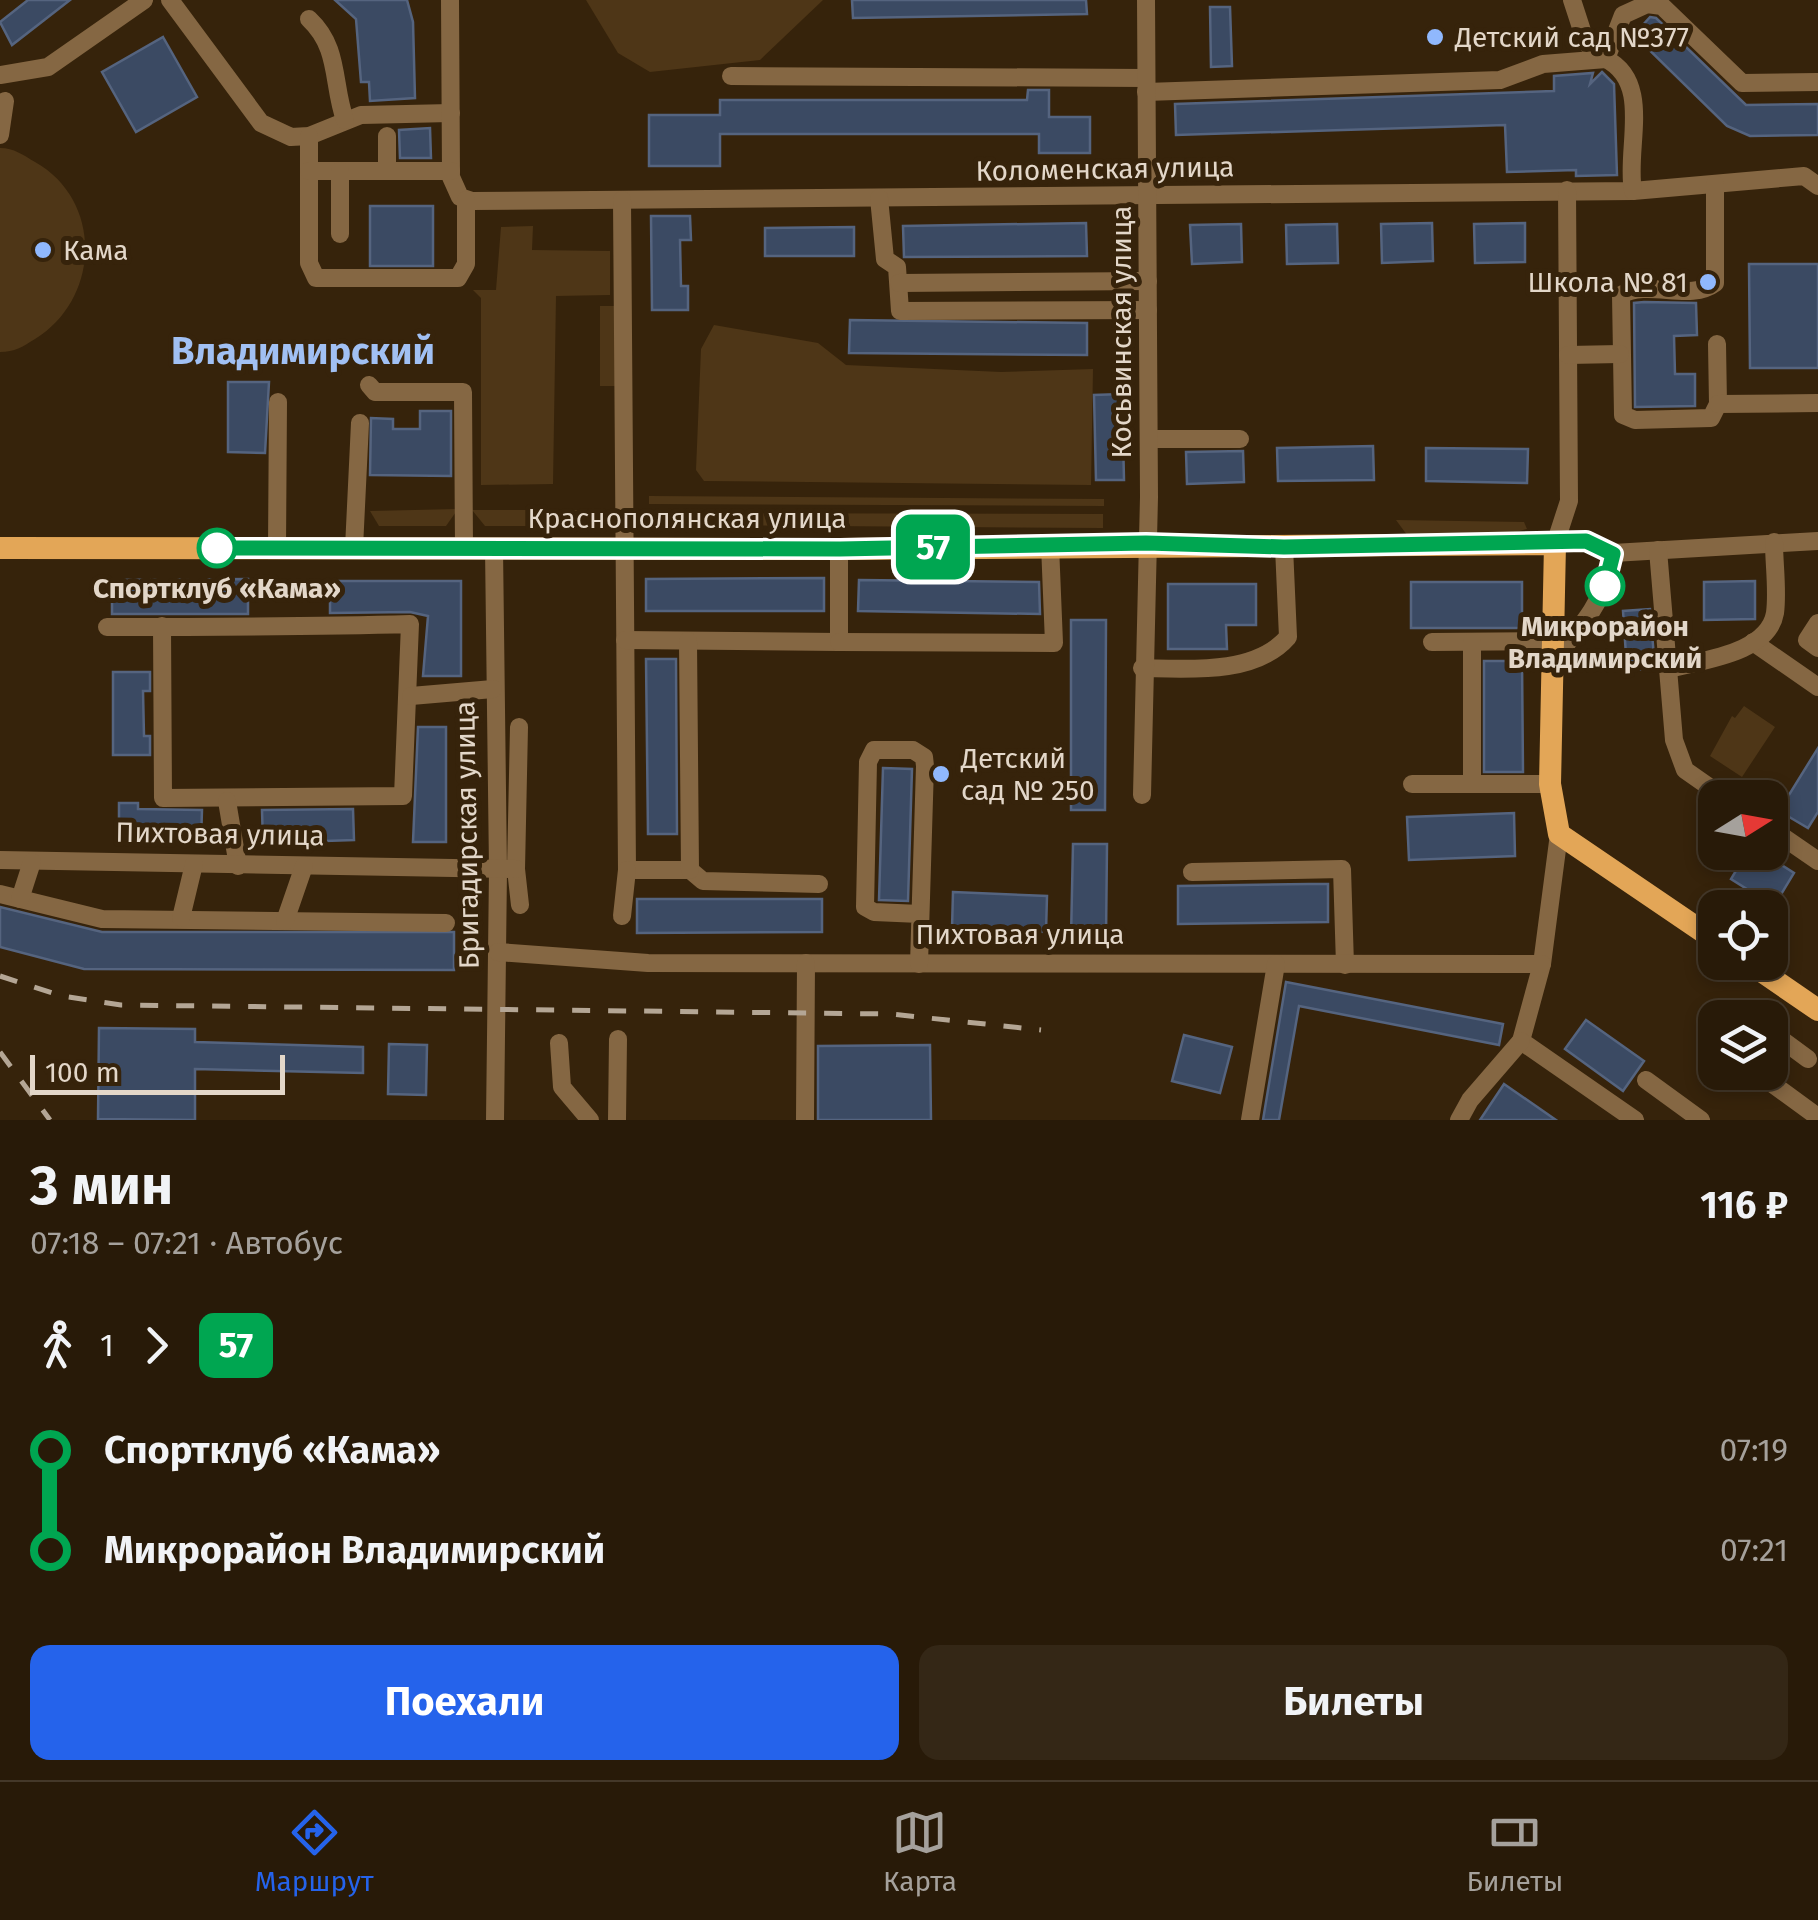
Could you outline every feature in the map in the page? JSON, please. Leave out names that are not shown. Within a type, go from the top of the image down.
[{"type":"main road","name":"Краснополянская улица","points":[[0,548],[840,549],[1146,543],[1284,547],[1555,544]]},
{"type":"main road","points":[[1555,544],[1550,784],[1559,834],[1698,928]]},
{"type":"main road","points":[[1774,980],[1818,1010]]},
{"type":"street","points":[[0,75],[48,67],[144,0]]},
{"type":"street","points":[[170,0],[260,123],[291,137],[309,136],[361,115],[450,121]]},
{"type":"street","points":[[309,136],[309,262],[316,278],[458,278],[466,264],[466,200],[453,189],[451,171],[450,0]]},
{"type":"street","name":"Косьвинская улица","points":[[1142,795],[1149,439],[1146,0]]},
{"type":"street","points":[[1572,0],[1586,43],[1623,68],[1632,86],[1634,191]]},
{"type":"street","points":[[1606,60],[1622,15],[1647,4],[1662,6],[1742,83],[1818,82]]},
{"type":"street","points":[[310,19],[325,34],[336,65],[345,120]]},
{"type":"street","points":[[731,76],[1146,85],[1500,80],[1544,64],[1606,60]]},
{"type":"street","points":[[0,134],[5,101]]},
{"type":"street","points":[[387,136],[387,171]]},
{"type":"street","points":[[309,171],[451,171]]},
{"type":"street","points":[[340,171],[340,234]]},
{"type":"street","name":"Коломенская улица","points":[[466,200],[1634,191],[1804,176],[1818,186]]},
{"type":"street","points":[[1715,184],[1715,283],[1701,290],[1626,291],[1620,306],[1620,406],[1627,420],[1711,418],[1718,404],[1717,344]]},
{"type":"street","points":[[1567,190],[1569,501],[1555,544],[1586,541],[1613,554],[1818,541]]},
{"type":"street","points":[[879,198],[885,260],[898,267],[900,312],[1148,310]]},
{"type":"street","points":[[622,200],[622,548],[627,574],[626,870],[622,916]]},
{"type":"street","points":[[898,283],[1148,281]]},
{"type":"street","points":[[1568,355],[1620,354]]},
{"type":"street","points":[[370,385],[375,392],[462,392],[464,548]]},
{"type":"street","points":[[277,548],[278,402]]},
{"type":"street","points":[[1718,404],[1818,403]]},
{"type":"street","points":[[354,548],[360,423]]},
{"type":"street","points":[[1149,439],[1240,439]]},
{"type":"street","points":[[1668,669],[1753,642],[1774,618],[1774,542]]},
{"type":"street","points":[[625,640],[1054,643],[1050,545]]},
{"type":"street","points":[[1142,668],[1193,669],[1241,662],[1266,658],[1279,648],[1288,637],[1284,547]]},
{"type":"street","name":"Бригадирская улица","points":[[494,548],[493,689],[507,870],[498,952],[495,1120]]},
{"type":"street","points":[[839,642],[840,549]]},
{"type":"street","points":[[1658,550],[1674,740],[1685,770],[1699,780]]},
{"type":"street","points":[[1432,642],[1553,650],[1584,625],[1601,596],[1613,554]]},
{"type":"street","points":[[1818,623],[1807,640],[1818,648]]},
{"type":"street","points":[[106,627],[162,626],[410,624],[411,696],[404,796],[227,801],[163,798],[162,626]]},
{"type":"street","points":[[688,641],[690,870]]},
{"type":"street","points":[[1472,642],[1472,784]]},
{"type":"street","points":[[1753,642],[1818,686]]},
{"type":"street","points":[[411,696],[493,689]]},
{"type":"street","points":[[519,727],[507,870],[520,905]]},
{"type":"street","points":[[918,964],[920,914],[924,757],[913,750],[874,750],[868,762],[865,906],[874,912],[920,914]]},
{"type":"street","points":[[1412,784],[1550,784]]},
{"type":"street","points":[[227,801],[238,866]]},
{"type":"street","points":[[1460,1120],[1470,1100],[1522,1041],[1542,964],[1559,834]]},
{"type":"street","points":[[1788,838],[1815,854]]},
{"type":"street","name":"Пихтовая улица","points":[[0,860],[507,870]]},
{"type":"street","points":[[20,899],[32,862]]},
{"type":"street","points":[[181,918],[194,864]]},
{"type":"street","points":[[285,921],[304,866]]},
{"type":"street","points":[[1192,872],[1342,869],[1345,964]]},
{"type":"street","points":[[626,870],[690,870],[703,882],[819,884]]},
{"type":"street","points":[[0,894],[102,920],[446,923]]},
{"type":"street","name":"Пихтовая улица","points":[[498,952],[648,963],[1542,964]]},
{"type":"street","points":[[804,1120],[806,964]]},
{"type":"street","points":[[1250,1120],[1276,964]]},
{"type":"street","points":[[617,1120],[618,1039]]},
{"type":"street","points":[[1522,1041],[1635,1120]]},
{"type":"street","points":[[1788,1041],[1815,1057]]},
{"type":"street","points":[[559,1043],[559,1080],[590,1120]]},
{"type":"street","points":[[1646,1080],[1701,1120]]},
{"type":"street","points":[[1781,1090],[1818,1117]]},
{"type":"shaded area","points":[[586,0],[823,0],[760,60],[650,72],[618,53]]},
{"type":"shaded area","name":"Кама","points":[[0,148],[22,154],[57,179],[73,200],[85,250],[82,276],[72,300],[56,322],[22,347],[0,352]]},
{"type":"shaded area","points":[[533,226],[532,250],[610,251],[610,295],[556,296],[553,484],[481,485],[481,298],[473,290],[496,290],[501,227]]},
{"type":"shaded area","points":[[600,306],[616,306],[616,386],[600,386]]},
{"type":"shaded area","points":[[714,325],[818,343],[846,365],[1001,372],[1093,369],[1091,485],[704,481],[696,470],[701,349]]},
{"type":"shaded area","points":[[649,496],[1104,499],[1104,506],[649,504]]},
{"type":"shaded area","points":[[458,509],[446,526],[379,526],[370,511]]},
{"type":"shaded area","points":[[472,510],[610,510],[596,526],[485,526]]},
{"type":"shaded area","points":[[675,513],[1103,514],[1103,528],[676,525]]},
{"type":"shaded area","points":[[1396,520],[1524,522],[1527,529],[1500,536],[1407,535]]},
{"type":"shaded area","points":[[1744,706],[1775,727],[1742,777],[1710,756],[1732,716],[1735,718]]},
{"type":"building","points":[[28,0],[70,0],[12,45],[0,22]]},
{"type":"building","points":[[335,0],[407,0],[413,22],[415,98],[370,101],[369,82],[361,82],[356,19]]},
{"type":"building","points":[[852,0],[1086,0],[1087,14],[853,18]]},
{"type":"building","points":[[1210,7],[1230,7],[1232,66],[1211,67]]},
{"type":"building","points":[[1650,17],[1656,18],[1746,105],[1818,104],[1818,135],[1750,136],[1727,126],[1634,35]]},
{"type":"building","points":[[163,37],[197,97],[136,132],[102,72]]},
{"type":"building","points":[[1602,72],[1614,84],[1617,175],[1576,176],[1576,170],[1507,172],[1505,125],[1176,135],[1175,104],[1554,91],[1554,76],[1593,73],[1590,84]]},
{"type":"building","points":[[1028,90],[1049,90],[1049,117],[1090,117],[1090,153],[1039,153],[1039,134],[720,134],[720,166],[649,166],[649,115],[720,115],[720,100],[1027,100]]},
{"type":"building","points":[[430,128],[431,158],[400,158],[399,130]]},
{"type":"building","points":[[370,206],[433,206],[433,266],[370,266]]},
{"type":"building","points":[[651,216],[690,216],[691,240],[680,240],[681,286],[688,286],[688,310],[652,310]]},
{"type":"building","points":[[1086,223],[1087,256],[904,257],[903,226]]},
{"type":"building","points":[[1432,223],[1433,261],[1382,263],[1381,224]]},
{"type":"building","points":[[1525,223],[1525,262],[1475,263],[1474,224]]},
{"type":"building","points":[[1241,224],[1242,262],[1192,264],[1190,225]]},
{"type":"building","points":[[1337,224],[1338,263],[1287,264],[1286,225]]},
{"type":"building","points":[[854,227],[854,256],[765,256],[765,228]]},
{"type":"building","points":[[1749,264],[1818,264],[1818,368],[1750,368]]},
{"type":"building","points":[[1634,303],[1696,303],[1697,335],[1674,336],[1675,374],[1695,374],[1695,406],[1635,407]]},
{"type":"building","points":[[850,320],[1087,323],[1087,355],[849,353]]},
{"type":"building","points":[[228,382],[269,382],[265,453],[228,452]]},
{"type":"building","points":[[1122,394],[1124,480],[1096,480],[1094,395]]},
{"type":"building","points":[[420,411],[451,411],[451,476],[370,475],[371,418],[393,419],[393,429],[420,429]]},
{"type":"building","points":[[1373,446],[1374,480],[1278,481],[1277,448]]},
{"type":"building","points":[[1426,448],[1528,449],[1527,483],[1426,481]]},
{"type":"building","points":[[1243,451],[1244,482],[1187,484],[1186,452]]},
{"type":"building","points":[[824,578],[824,611],[646,611],[646,579]]},
{"type":"building","points":[[248,579],[248,614],[112,614],[112,580]]},
{"type":"building","points":[[859,580],[1039,582],[1040,614],[858,611]]},
{"type":"building","points":[[330,581],[461,581],[461,676],[423,676],[428,616],[410,612],[330,613]]},
{"type":"building","points":[[1755,581],[1755,619],[1704,620],[1704,582]]},
{"type":"building","points":[[1411,582],[1522,582],[1522,628],[1411,628]]},
{"type":"building","points":[[1168,584],[1256,584],[1256,625],[1226,625],[1227,649],[1168,649]]},
{"type":"building","points":[[1650,609],[1655,669],[1627,670],[1623,611]]},
{"type":"building","points":[[1071,620],[1106,620],[1105,810],[1071,810]]},
{"type":"building","points":[[646,659],[676,659],[677,834],[648,834]]},
{"type":"building","points":[[1484,661],[1522,661],[1523,772],[1484,772]]},
{"type":"building","points":[[113,672],[150,672],[150,691],[143,691],[144,736],[150,736],[150,755],[113,755]]},
{"type":"building","points":[[418,727],[446,727],[446,842],[413,842]]},
{"type":"building","points":[[1818,748],[1818,812],[1808,828],[1788,816],[1788,796]]},
{"type":"building","points":[[883,768],[912,769],[908,901],[879,900]]},
{"type":"building","points":[[119,803],[138,803],[138,809],[202,810],[201,841],[119,840]]},
{"type":"building","points":[[353,809],[354,840],[263,843],[262,810]]},
{"type":"building","points":[[1514,813],[1515,856],[1409,860],[1407,817]]},
{"type":"building","points":[[1073,844],[1107,844],[1106,939],[1071,938]]},
{"type":"building","points":[[1788,869],[1794,873],[1784,890],[1749,890],[1731,879],[1736,870]]},
{"type":"building","points":[[1328,884],[1328,922],[1178,924],[1178,886]]},
{"type":"building","points":[[953,892],[1047,896],[1046,932],[952,929]]},
{"type":"building","points":[[637,899],[822,899],[822,932],[637,933]]},
{"type":"building","points":[[0,907],[102,932],[454,932],[454,970],[84,969],[0,947]]},
{"type":"building","points":[[1286,982],[1503,1024],[1499,1045],[1299,1006],[1279,1120],[1263,1120]]},
{"type":"building","points":[[1586,1020],[1644,1061],[1623,1091],[1565,1049]]},
{"type":"building","points":[[99,1028],[195,1029],[195,1042],[363,1047],[363,1073],[195,1069],[195,1120],[98,1119]]},
{"type":"building","points":[[1184,1035],[1232,1047],[1220,1093],[1172,1081]]},
{"type":"building","points":[[389,1044],[427,1045],[426,1095],[388,1094]]},
{"type":"building","points":[[930,1045],[931,1120],[818,1120],[818,1046]]},
{"type":"building","points":[[1504,1084],[1556,1120],[1480,1120]]},
{"type":"railway","points":[[0,976],[62,996],[121,1005],[891,1014],[1041,1030]]},
{"type":"railway","points":[[0,1052],[50,1120]]},
{"type":"bus line","name":"57","points":[[217,548],[840,549],[1146,543],[1284,547],[1586,541],[1613,554],[1605,586]]},
{"type":"place","name":"Детский сад №377","points":[[1435,37]]},
{"type":"place","name":"Кама","points":[[43,250]]},
{"type":"place","name":"Школа № 81","points":[[1708,282]]},
{"type":"place","name":"Спортклуб «Кама»","points":[[217,548]]},
{"type":"place","name":"Микрорайон Владимирский","points":[[1605,586]]},
{"type":"place","name":"Детский сад № 250","points":[[941,774]]},
{"type":"district","name":"Владимирский","points":[[303,351]]}]
